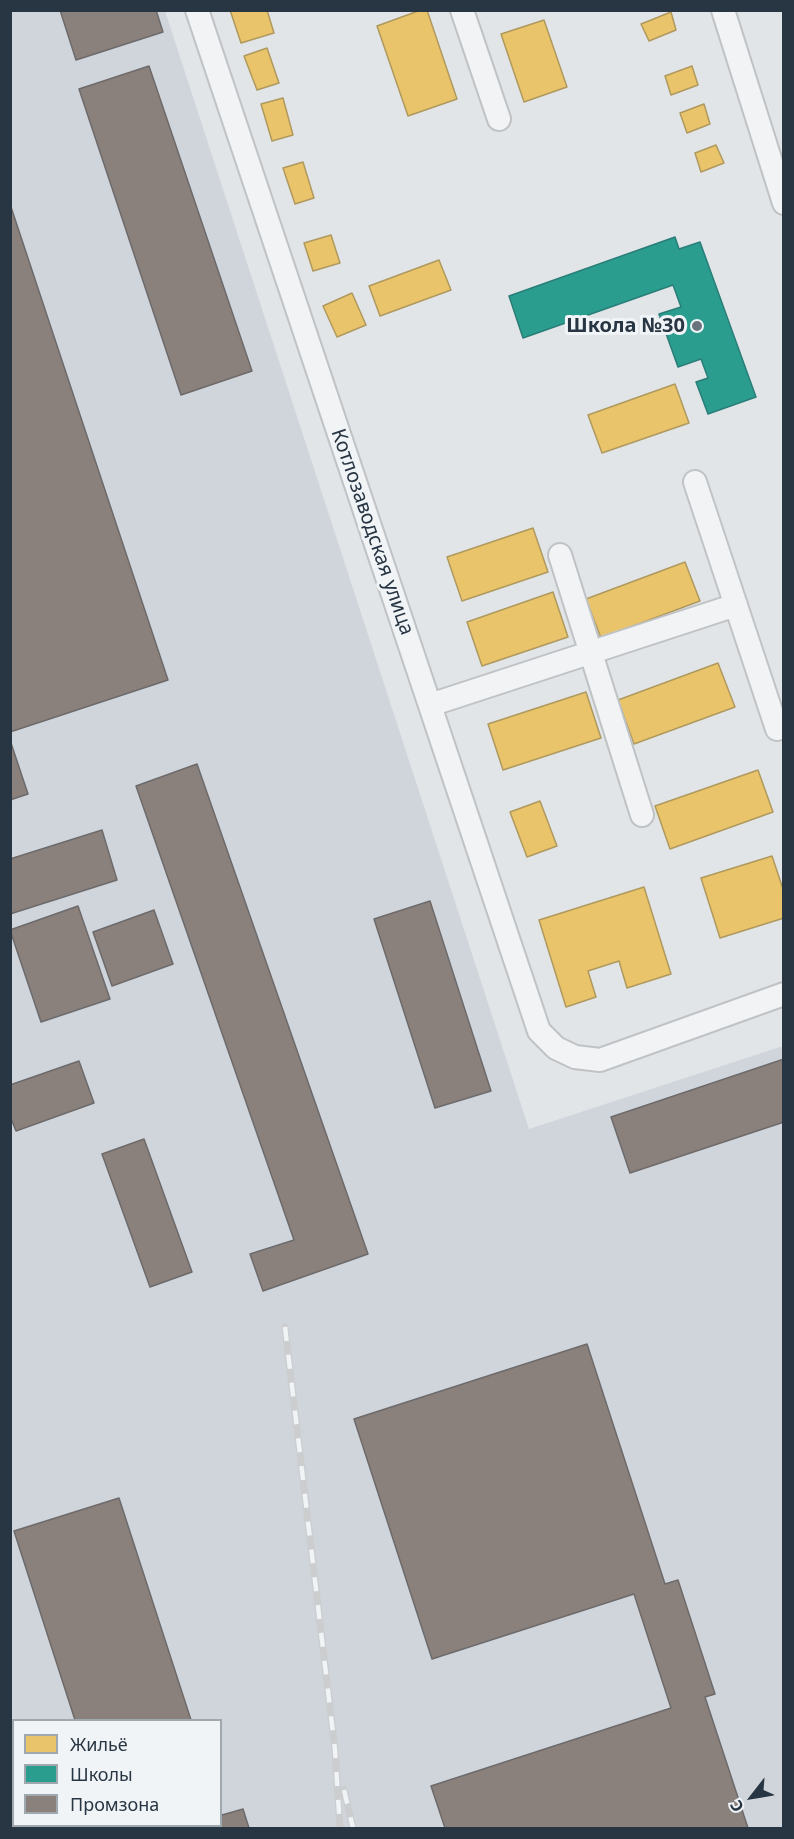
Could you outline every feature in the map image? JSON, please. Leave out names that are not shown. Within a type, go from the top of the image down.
[{"type":"street","name":"Котлозаводская улица","points":[[198,10],[539,1031],[556,1048],[575,1058],[600,1060],[783,994]]},
{"type":"street","points":[[462,10],[499,119]]},
{"type":"street","points":[[723,10],[783,203]]},
{"type":"street","points":[[695,482],[777,729]]},
{"type":"street","points":[[560,555],[642,815]]},
{"type":"street","points":[[430,705],[736,605]]},
{"type":"shaded area","points":[[11,11],[165,11],[529,1129],[783,1046],[783,1828],[11,1828]]},
{"type":"building: Жильё","points":[[230,10],[267,10],[274,33],[241,43]]},
{"type":"building: Жильё","points":[[421,10],[427,10],[457,99],[408,116],[377,26]]},
{"type":"building: Жильё","points":[[671,12],[676,30],[649,41],[641,24]]},
{"type":"building: Жильё","points":[[544,20],[567,87],[524,102],[501,34]]},
{"type":"building: Жильё","points":[[267,48],[279,83],[257,90],[244,56]]},
{"type":"building: Жильё","points":[[692,66],[698,85],[671,95],[665,76]]},
{"type":"building: Жильё","points":[[283,98],[293,135],[272,141],[261,104]]},
{"type":"building: Жильё","points":[[704,104],[710,124],[687,133],[680,113]]},
{"type":"building: Жильё","points":[[716,145],[724,163],[701,172],[695,153]]},
{"type":"building: Жильё","points":[[303,162],[314,198],[295,204],[283,168]]},
{"type":"building: Жильё","points":[[331,235],[340,263],[313,271],[304,243]]},
{"type":"building: Жильё","points":[[439,260],[451,290],[380,316],[369,286]]},
{"type":"building: Жильё","points":[[352,293],[366,325],[337,337],[323,306]]},
{"type":"building: Жильё","points":[[675,384],[689,423],[602,453],[588,415]]},
{"type":"building: Жильё","points":[[533,528],[548,572],[462,601],[447,557]]},
{"type":"building: Жильё","points":[[685,562],[700,601],[601,638],[586,599]]},
{"type":"building: Жильё","points":[[553,592],[568,637],[482,666],[467,622]]},
{"type":"building: Жильё","points":[[718,663],[735,707],[634,744],[618,700]]},
{"type":"building: Жильё","points":[[586,692],[601,738],[503,770],[488,724]]},
{"type":"building: Жильё","points":[[758,770],[773,812],[670,849],[655,806]]},
{"type":"building: Жильё","points":[[540,801],[557,846],[527,857],[510,812]]},
{"type":"building: Жильё","points":[[772,856],[784,892],[784,918],[720,938],[701,878]]},
{"type":"building: Жильё","points":[[644,887],[671,974],[627,988],[619,961],[588,971],[596,997],[566,1007],[539,920]]},
{"type":"building: Школы","name":"Школа №30","points":[[675,237],[679,249],[700,242],[756,397],[708,414],[696,382],[708,378],[701,359],[678,367],[659,314],[681,307],[673,285],[523,338],[509,296]]},
{"type":"building: Промзона","points":[[60,10],[156,10],[163,32],[76,60]]},
{"type":"building: Промзона","points":[[149,66],[252,371],[181,395],[79,89]]},
{"type":"building: Промзона","points":[[10,204],[168,680],[10,732]]},
{"type":"building: Промзона","points":[[10,740],[28,794],[10,800]]},
{"type":"building: Промзона","points":[[197,764],[368,1254],[263,1291],[250,1254],[294,1240],[136,786]]},
{"type":"building: Промзона","points":[[102,830],[117,880],[10,914],[10,859]]},
{"type":"building: Промзона","points":[[430,901],[491,1091],[435,1108],[374,919]]},
{"type":"building: Промзона","points":[[78,906],[110,999],[41,1022],[10,930]]},
{"type":"building: Промзона","points":[[154,910],[173,964],[112,986],[93,932]]},
{"type":"building: Промзона","points":[[784,1059],[784,1122],[630,1173],[611,1117]]},
{"type":"building: Промзона","points":[[79,1061],[94,1103],[16,1131],[10,1116],[10,1085]]},
{"type":"building: Промзона","points":[[144,1139],[192,1272],[150,1287],[102,1154]]},
{"type":"building: Промзона","points":[[587,1344],[665,1584],[678,1580],[715,1694],[705,1697],[748,1828],[445,1828],[431,1786],[671,1708],[634,1594],[432,1659],[354,1419]]},
{"type":"building: Промзона","points":[[119,1498],[191,1719],[75,1719],[14,1531]]},
{"type":"building: Промзона","points":[[243,1809],[249,1828],[110,1827],[222,1827],[222,1815]]},
{"type":"railway","points":[[285,1327],[335,1750],[340,1828]]},
{"type":"railway","points":[[344,1790],[353,1828]]},
{"type":"place","name":"Школа №30","points":[[697,326]]}]
